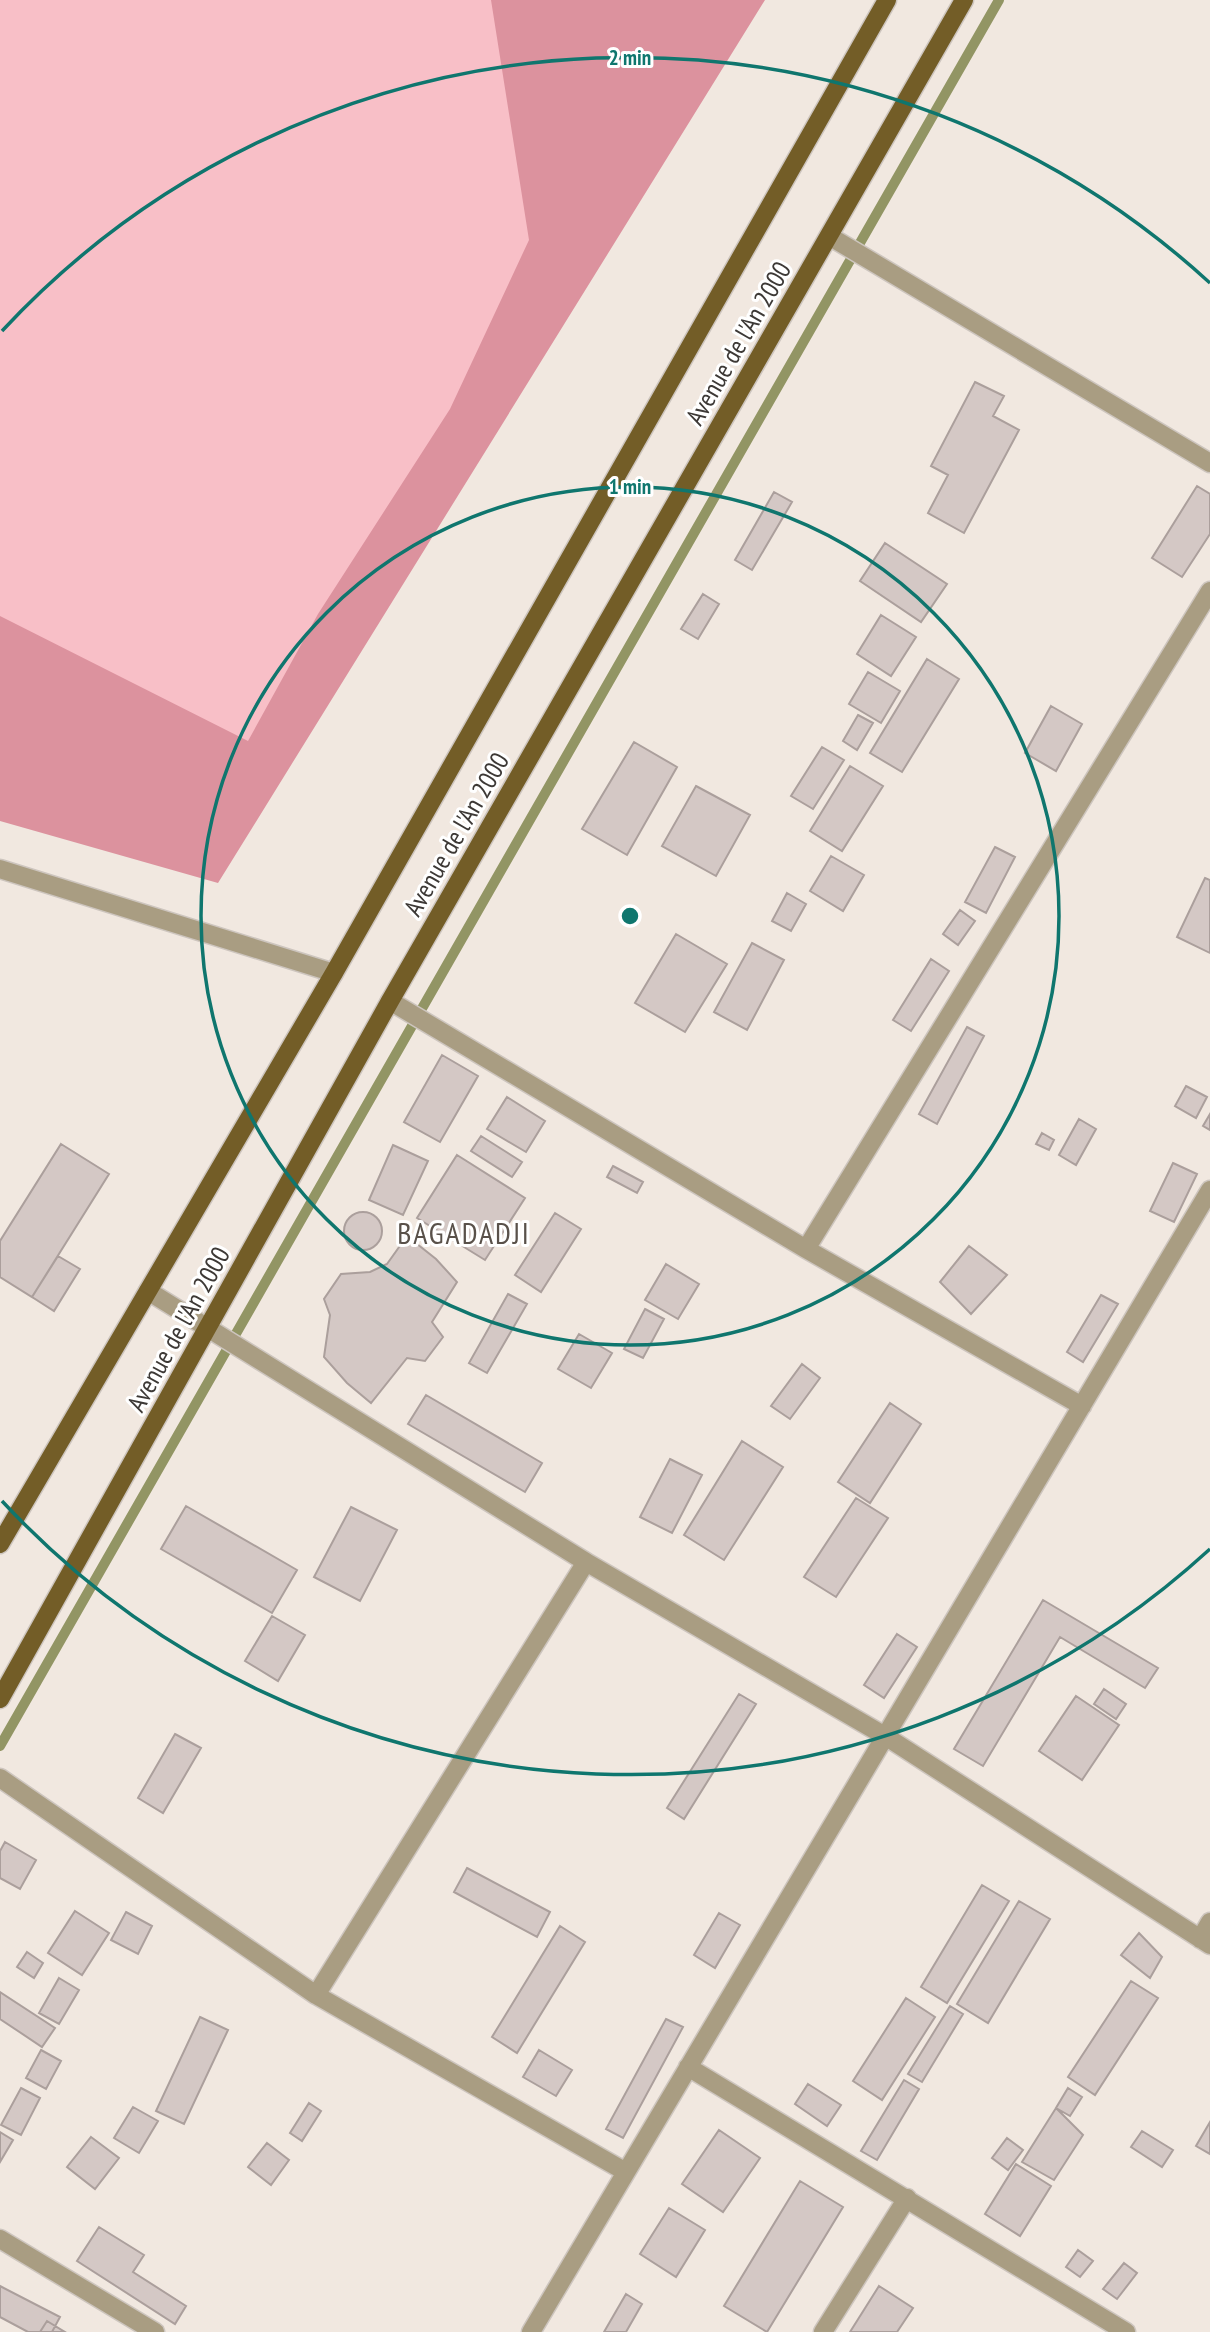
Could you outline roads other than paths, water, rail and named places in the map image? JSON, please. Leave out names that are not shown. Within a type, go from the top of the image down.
[{"type":"main road","name":"Avenue de l'An 2000","points":[[0,1544],[334,973],[887,0]]},
{"type":"main road","name":"Avenue de l'An 2000","points":[[0,1699],[390,1001],[964,0]]},
{"type":"street","points":[[830,236],[1210,463]]},
{"type":"street","points":[[806,1249],[1210,591]]},
{"type":"street","points":[[0,869],[334,973]]},
{"type":"street","points":[[390,1001],[806,1249],[1082,1406]]},
{"type":"street","points":[[531,2332],[1210,1190]]},
{"type":"street","points":[[148,1291],[586,1562],[885,1736],[1205,1942],[1210,1922]]},
{"type":"street","points":[[316,1996],[586,1562]]},
{"type":"street","points":[[0,1778],[316,1996],[626,2172]]},
{"type":"street","points":[[688,2067],[1126,2332]]},
{"type":"street","points":[[823,2332],[907,2198]]},
{"type":"street","points":[[0,2239],[134,2326],[155,2332]]},
{"type":"waterway","points":[[0,1746],[999,0]]},
{"type":"district","name":"BAGADADJI","points":[[464,1232]]}]
